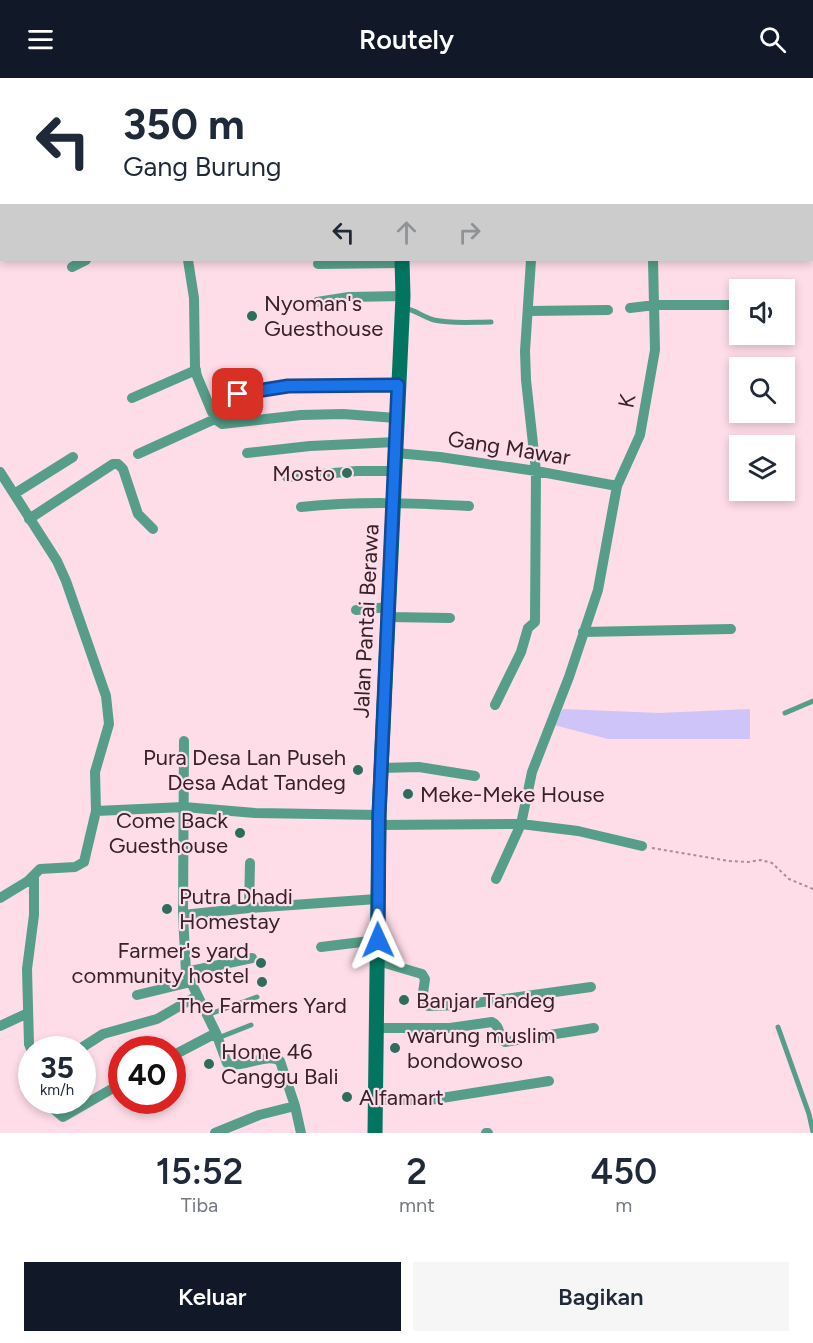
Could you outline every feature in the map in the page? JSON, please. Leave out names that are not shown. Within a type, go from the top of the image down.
[{"type":"street","points":[[566,78],[575,78]]},
{"type":"street","points":[[72,267],[84,261]]},
{"type":"street","points":[[188,261],[194,298],[196,370],[212,412]]},
{"type":"street","points":[[318,264],[402,261]]},
{"type":"street","name":"Jalan Pantai Berawa","points":[[375,1133],[379,820],[403,302],[402,261]]},
{"type":"street","points":[[495,705],[521,652],[528,628],[534,622],[536,471],[525,351],[531,261]]},
{"type":"street","name":"K","points":[[496,879],[521,824],[532,772],[598,590],[617,486],[635,449],[642,424],[655,350],[653,261]]},
{"type":"street","points":[[317,302],[349,297],[403,302]]},
{"type":"street","points":[[630,308],[655,305],[729,305]]},
{"type":"street","points":[[529,311],[608,310]]},
{"type":"street","points":[[132,398],[196,370]]},
{"type":"street","points":[[238,394],[288,386],[398,385]]},
{"type":"street","points":[[138,454],[215,419],[222,424],[301,415],[332,414],[396,418]]},
{"type":"street","name":"Gang Mawar","points":[[247,453],[310,446],[396,447],[440,457],[617,486]]},
{"type":"street","points":[[14,494],[73,456]]},
{"type":"street","points":[[29,519],[114,464],[123,469],[138,513],[153,529]]},
{"type":"street","points":[[287,477],[357,471],[395,471]]},
{"type":"street","points":[[0,472],[57,561],[66,581],[106,696],[109,724],[95,772],[96,811],[87,855],[81,866],[45,868],[0,898]]},
{"type":"street","points":[[301,507],[394,502],[469,506]]},
{"type":"street","points":[[356,610],[450,618]]},
{"type":"street","points":[[583,632],[731,629]]},
{"type":"street","points":[[184,741],[183,915],[188,977],[217,1035],[225,1059],[231,1065],[278,1059],[282,1064],[301,1133]]},
{"type":"street","points":[[381,768],[419,767],[475,776]]},
{"type":"street","points":[[96,811],[184,807],[379,820],[521,824],[578,831],[642,846]]},
{"type":"street","points":[[249,908],[250,863]]},
{"type":"street","points":[[30,1036],[27,969],[34,915],[34,876]]},
{"type":"street","points":[[183,915],[378,899]]},
{"type":"street","points":[[321,947],[378,940]]},
{"type":"street","points":[[137,994],[252,958]]},
{"type":"street","points":[[378,961],[422,974],[425,979],[422,1000],[428,1006],[461,1005],[591,987]]},
{"type":"street","points":[[96,1038],[103,1034],[157,1019],[197,996]]},
{"type":"street","points":[[0,1026],[28,1013]]},
{"type":"street","points":[[377,1028],[450,1028],[492,1022],[498,1026],[501,1038],[505,1042],[594,1028]]},
{"type":"street","points":[[186,1049],[217,1035]]},
{"type":"street","points":[[375,1100],[429,1100],[549,1081]]},
{"type":"street","points":[[216,1133],[259,1115],[295,1106]]},
{"type":"lane","points":[[403,302],[428,318],[445,322],[491,322]]},
{"type":"lane","points":[[785,713],[813,701]]},
{"type":"lane","points":[[207,1015],[257,997]]},
{"type":"lane","points":[[217,1035],[251,1025]]},
{"type":"lane","points":[[778,1028],[809,1114],[813,1132]]},
{"type":"path","points":[[642,846],[729,861],[761,860],[772,863],[789,879],[813,889]]},
{"type":"shaded area","points":[[563,709],[659,713],[750,709],[750,739],[608,739],[554,725]]},
{"type":"place","name":"Nyoman's Guesthouse","points":[[252,316]]},
{"type":"place","name":"Mosto","points":[[347,473]]},
{"type":"place","name":"Pura Desa Lan Puseh Desa Adat Tandeg","points":[[358,770]]},
{"type":"place","name":"Meke-Meke House","points":[[408,794]]},
{"type":"place","name":"Come Back Guesthouse","points":[[240,833]]},
{"type":"place","name":"Putra Dhadi Homestay","points":[[167,909]]},
{"type":"place","name":"Farmer's yard community hostel","points":[[261,963]]},
{"type":"place","name":"The Farmers Yard","points":[[262,982]]},
{"type":"place","name":"Banjar Tandeg","points":[[404,1000]]},
{"type":"place","name":"warung muslim bondowoso","points":[[395,1048]]},
{"type":"place","name":"Home 46 Canggu Bali","points":[[209,1064]]},
{"type":"place","name":"Alfamart","points":[[347,1097]]},
{"type":"route","points":[[238,394],[288,386],[398,385],[379,815],[378,940]]}]
